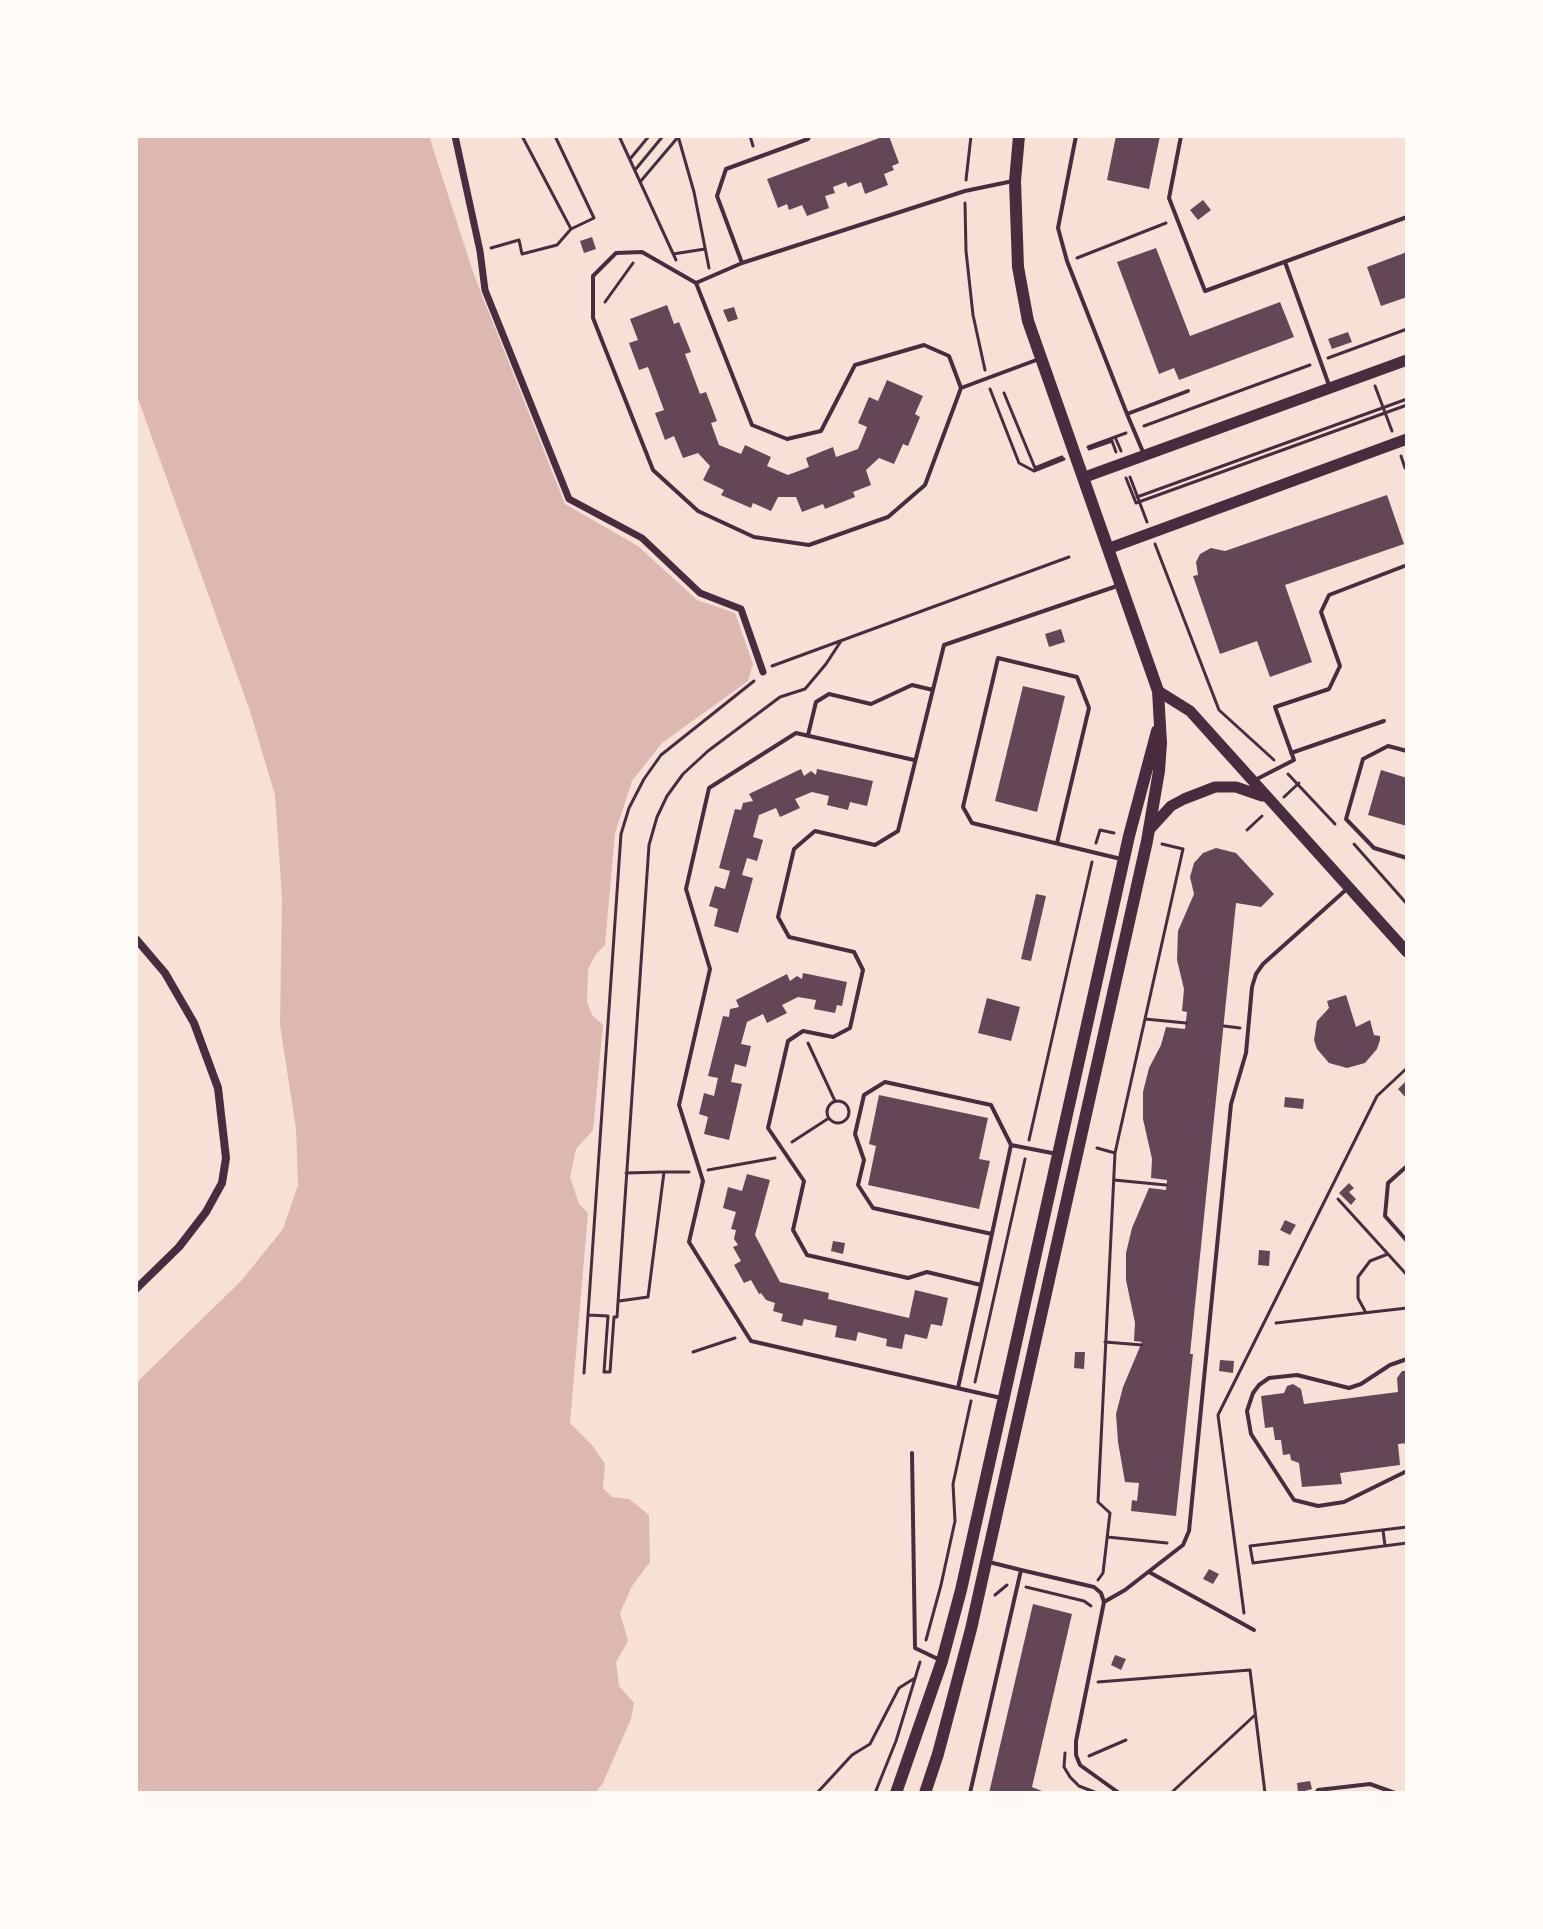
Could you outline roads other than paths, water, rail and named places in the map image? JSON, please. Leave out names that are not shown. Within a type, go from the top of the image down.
[{"type":"main road","points":[[925,1793],[965,1656],[1149,830],[1159,771],[1161,717],[1158,691],[1028,321],[1018,267],[1015,181],[1019,136]]},
{"type":"main road","points":[[896,1793],[942,1661],[967,1566],[1124,859],[1161,717]]},
{"type":"street","points":[[455,136],[480,251],[485,290],[569,499],[642,538],[700,593],[741,609],[763,672]]},
{"type":"street","points":[[1085,477],[1407,360]]},
{"type":"street","points":[[1110,548],[1407,439]]},
{"type":"street","points":[[1158,691],[1190,711],[1407,952]]},
{"type":"street","points":[[1149,830],[1171,806],[1215,787],[1236,787],[1269,800]]},
{"type":"street","points":[[136,939],[165,973],[194,1023],[218,1088],[226,1158],[222,1183],[206,1212],[179,1247],[136,1289]]},
{"type":"lane","points":[[742,263],[717,196],[726,169],[810,136]]},
{"type":"lane","points":[[1076,136],[1058,228],[1067,261],[1144,456]]},
{"type":"lane","points":[[1181,136],[1169,198],[1205,291],[1407,217]]},
{"type":"lane","points":[[696,283],[742,263],[965,191],[1015,181]]},
{"type":"lane","points":[[642,252],[696,283],[752,425],[787,439],[821,431],[855,365],[924,345],[949,356],[961,388],[925,485],[888,517],[809,545],[754,537],[698,511],[653,470],[593,318],[593,276],[616,253],[642,252]]},
{"type":"lane","points":[[1285,262],[1330,388]]},
{"type":"lane","points":[[961,388],[1040,359]]},
{"type":"lane","points":[[1127,414],[1188,391]]},
{"type":"lane","points":[[1252,781],[1294,760],[1275,707],[1329,689],[1340,666],[1321,612],[1329,595],[1407,565]]},
{"type":"lane","points":[[981,1285],[927,1272],[908,1278],[807,1255],[793,1230],[804,1181],[768,1128],[788,1041],[803,1031],[833,1037],[850,1028],[863,970],[854,952],[789,937],[778,917],[794,849],[815,831],[875,845],[898,831],[944,645],[1122,585]]},
{"type":"lane","points":[[1057,843],[1089,708],[1077,677],[998,658],[963,807],[972,823],[1124,859]]},
{"type":"lane","points":[[808,735],[816,702],[829,694],[871,704],[912,685],[933,690]]},
{"type":"lane","points":[[1291,753],[1384,721]]},
{"type":"lane","points":[[915,760],[796,733],[709,788],[686,889],[710,969],[679,1105],[703,1181],[689,1242],[751,1341],[1003,1399]]},
{"type":"lane","points":[[1407,751],[1388,746],[1363,759],[1346,819],[1374,848],[1407,858]]},
{"type":"lane","points":[[1104,1602],[1183,1545],[1189,1531],[1231,1104],[1246,1053],[1252,987],[1263,964],[1348,887]]},
{"type":"lane","points":[[958,1388],[981,1285],[992,1234],[1011,1145],[991,1105],[885,1082],[864,1095],[855,1134],[864,1160],[858,1185],[873,1208],[992,1234]]},
{"type":"lane","points":[[1011,1145],[1058,1154]]},
{"type":"lane","points":[[1407,1166],[1388,1183],[1385,1216],[1407,1241]]},
{"type":"lane","points":[[1407,1359],[1349,1388],[1297,1375],[1269,1378],[1253,1393],[1247,1411],[1251,1434],[1294,1500],[1318,1506],[1344,1502],[1407,1471]]},
{"type":"lane","points":[[912,1453],[915,1648],[942,1661]]},
{"type":"lane","points":[[986,1562],[1094,1587],[1101,1593],[1104,1602],[1076,1741],[1080,1765],[1119,1793]]},
{"type":"lane","points":[[970,1793],[1021,1570]]},
{"type":"lane","points":[[1149,1572],[1254,1630]]},
{"type":"lane","points":[[1316,1793],[1318,1790],[1370,1784],[1395,1793]]}]
